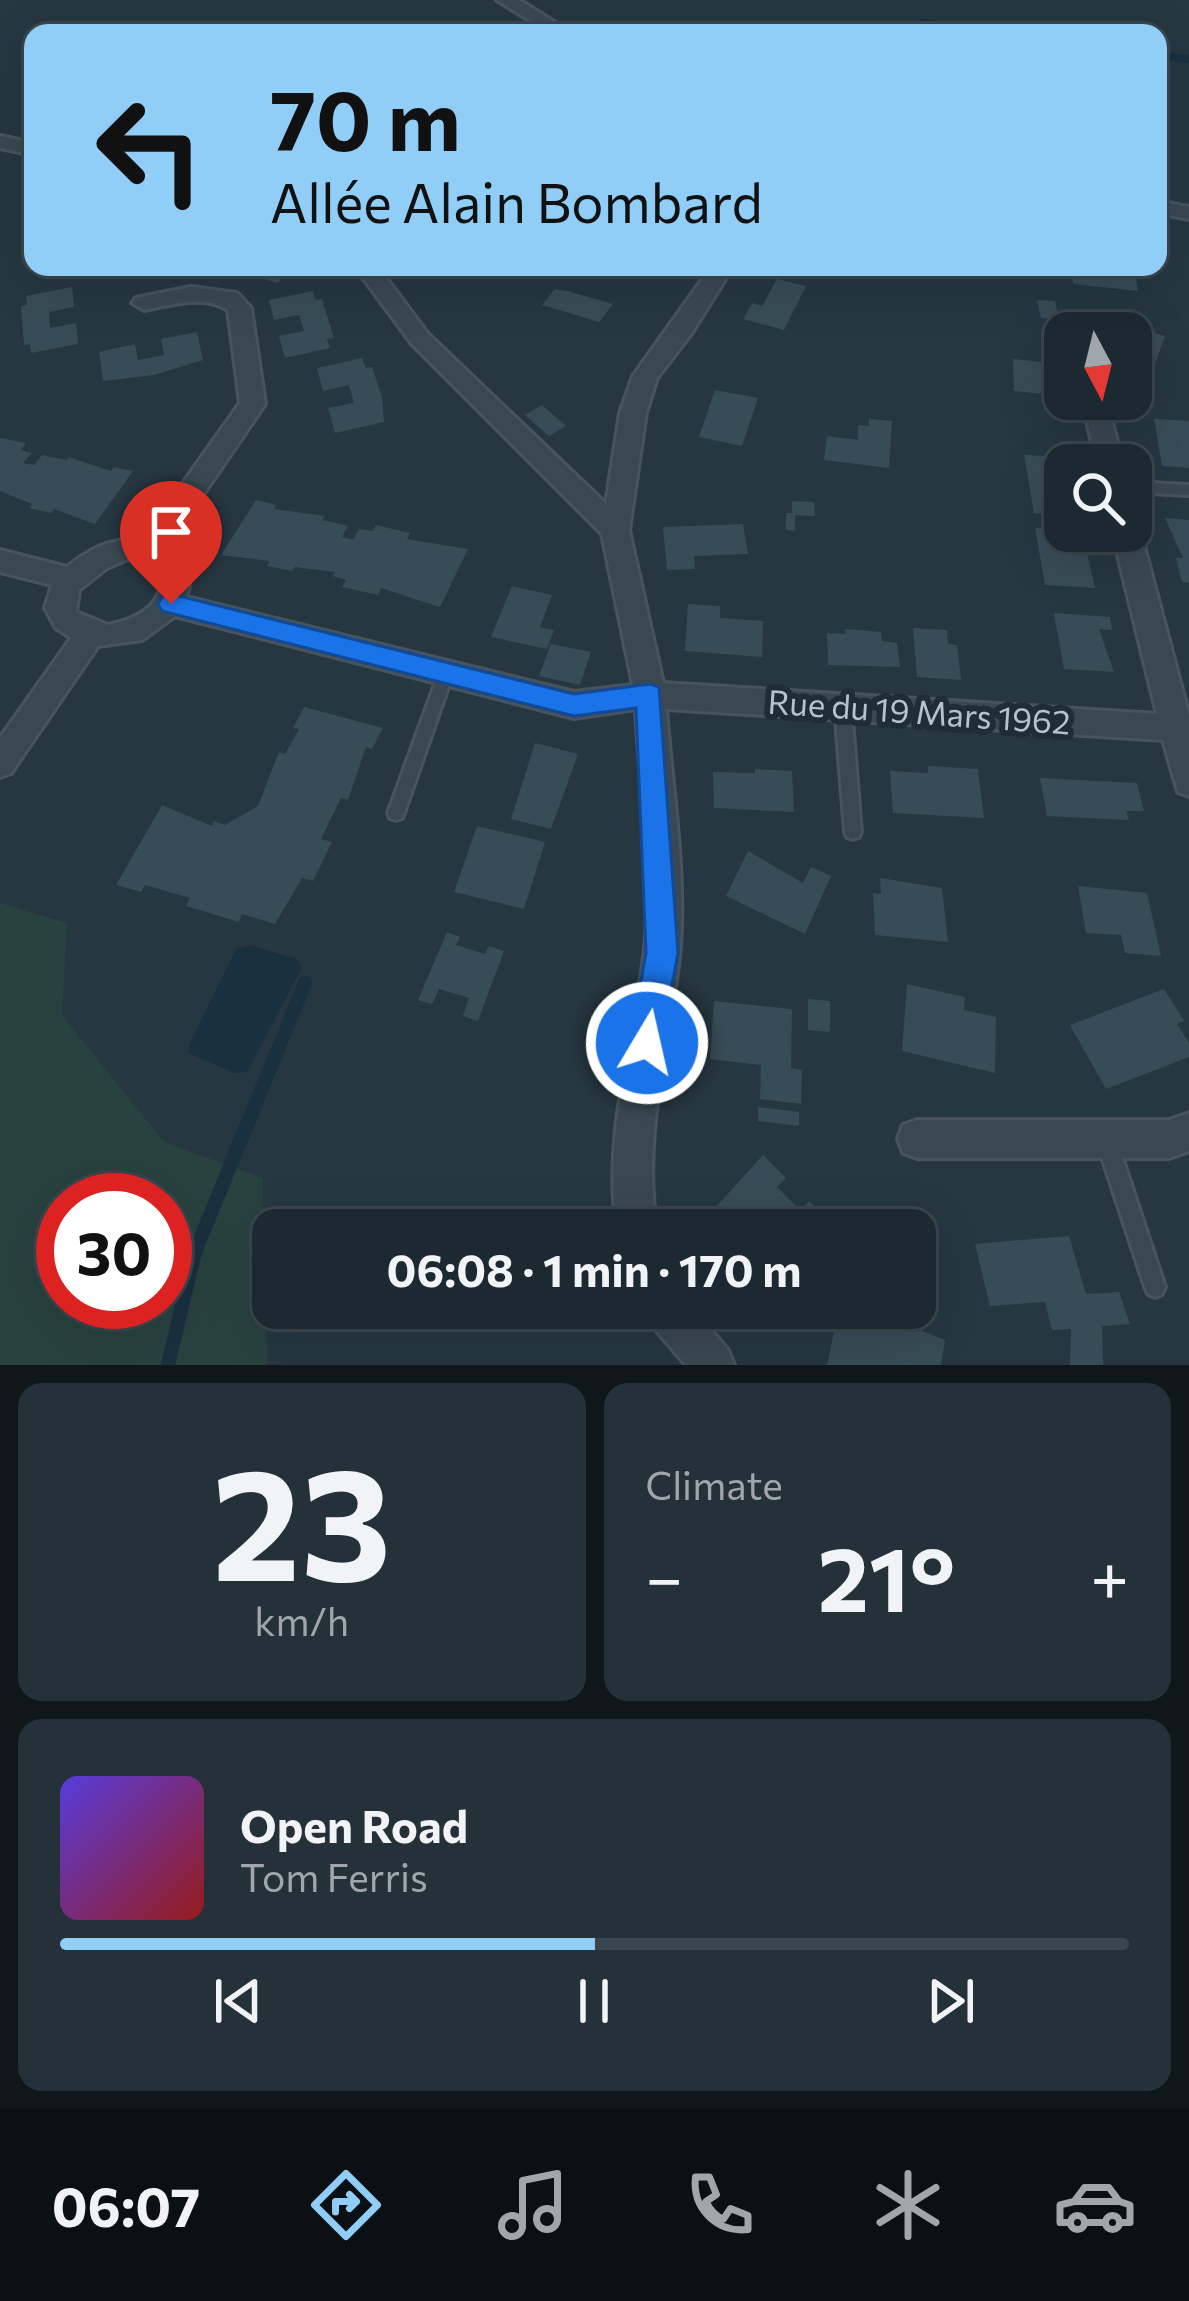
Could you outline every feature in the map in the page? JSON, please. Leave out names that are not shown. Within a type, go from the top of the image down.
[{"type":"street","points":[[506,0],[547,24]]},
{"type":"street","points":[[373,276],[420,339],[615,530]]},
{"type":"street","points":[[634,1209],[632,1133],[662,953],[650,695],[615,530],[632,413],[645,376],[683,329],[716,276]]},
{"type":"street","points":[[144,303],[190,294],[229,298],[239,308],[253,404],[150,551]]},
{"type":"street","points":[[150,551],[176,571],[178,587],[171,604],[136,631],[90,634],[73,626],[62,612],[62,596],[70,579],[106,553],[150,551]]},
{"type":"street","points":[[1132,552],[1182,729],[1189,782]]},
{"type":"street","points":[[0,561],[70,579]]},
{"type":"street","name":"Rue du 19 Mars 1962","points":[[171,604],[574,705],[650,695],[1182,729]]},
{"type":"street","points":[[0,763],[90,634]]},
{"type":"street","points":[[917,1139],[1169,1139],[1189,1132]]},
{"type":"street","points":[[683,1329],[713,1365]]},
{"type":"lane","points":[[1152,488],[1189,490]]},
{"type":"lane","points":[[396,813],[446,673]]},
{"type":"lane","points":[[843,707],[853,832]]},
{"type":"lane","points":[[1106,1139],[1155,1287]]},
{"type":"green space","points":[[0,903],[67,923],[62,1015],[164,1142],[263,1178],[264,1209],[252,1209],[252,1329],[266,1329],[267,1365],[0,1365]]},
{"type":"water","points":[[250,945],[297,959],[302,967],[247,1072],[234,1073],[189,1053],[189,1045],[236,949]]},
{"type":"building","points":[[256,276],[284,276],[277,283]]},
{"type":"building","points":[[1072,276],[1136,276],[1138,291],[1073,284]]},
{"type":"building","points":[[777,279],[806,286],[784,330],[743,319],[752,303],[762,306]]},
{"type":"building","points":[[72,287],[74,307],[49,312],[50,328],[76,323],[78,344],[31,353],[30,344],[24,345],[21,306],[27,305],[26,296]]},
{"type":"building","points":[[555,289],[613,304],[599,322],[542,305]]},
{"type":"building","points":[[313,291],[315,300],[322,299],[334,338],[327,339],[330,348],[285,358],[279,336],[304,331],[299,315],[274,320],[269,300]]},
{"type":"building","points":[[1037,300],[1055,301],[1057,312],[1044,312],[1041,318]]},
{"type":"building","points":[[197,332],[203,360],[154,375],[103,381],[99,352],[135,344],[138,360],[164,355],[161,339]]},
{"type":"building","points":[[1152,332],[1165,336],[1152,372]]},
{"type":"building","points":[[362,358],[366,368],[372,367],[384,422],[335,433],[328,408],[354,403],[349,385],[323,391],[317,368]]},
{"type":"building","points":[[1013,359],[1044,362],[1044,394],[1014,391]]},
{"type":"building","points":[[715,390],[758,398],[742,446],[699,437]]},
{"type":"building","points":[[542,405],[566,426],[549,436],[525,415]]},
{"type":"building","points":[[869,419],[892,421],[889,468],[824,460],[827,436],[858,440],[858,425],[869,426]]},
{"type":"building","points":[[1154,419],[1189,421],[1189,468],[1162,466]]},
{"type":"building","points":[[0,438],[26,443],[21,450],[32,453],[23,463],[34,465],[42,455],[69,457],[111,471],[114,467],[133,471],[95,524],[54,509],[51,513],[29,508],[32,504],[0,491]]},
{"type":"building","points":[[1024,455],[1044,456],[1044,514],[1034,513]]},
{"type":"building","points":[[256,500],[276,505],[274,509],[325,516],[322,520],[348,526],[342,537],[353,540],[359,529],[373,531],[376,525],[410,533],[407,539],[468,549],[440,607],[381,588],[378,595],[342,587],[346,580],[333,576],[335,572],[295,567],[292,571],[267,566],[270,561],[221,555]]},
{"type":"building","points":[[792,501],[814,502],[815,516],[795,515],[795,531],[786,530]]},
{"type":"building","points":[[1165,518],[1189,520],[1189,583],[1182,582],[1176,558],[1183,558]]},
{"type":"building","points":[[743,524],[748,554],[694,556],[695,569],[667,570],[663,527]]},
{"type":"building","points":[[1035,528],[1044,529],[1044,552],[1087,553],[1095,588],[1045,585]]},
{"type":"building","points":[[512,586],[552,595],[540,627],[554,630],[547,649],[491,637]]},
{"type":"building","points":[[688,604],[720,606],[720,618],[763,621],[762,657],[685,651]]},
{"type":"building","points":[[1054,613],[1110,617],[1112,630],[1099,629],[1114,672],[1064,669]]},
{"type":"building","points":[[913,628],[947,630],[948,644],[957,645],[961,680],[917,677]]},
{"type":"building","points":[[845,629],[881,632],[882,641],[897,643],[900,667],[828,665],[827,633],[846,634]]},
{"type":"building","points":[[551,644],[591,652],[580,685],[539,676]]},
{"type":"building","points":[[304,707],[383,728],[372,749],[366,747],[348,800],[341,798],[321,839],[332,842],[313,881],[302,878],[275,924],[242,914],[239,922],[186,906],[190,898],[145,885],[141,892],[116,885],[162,805],[212,826],[214,821],[225,825],[258,806],[279,752],[285,754],[299,729],[293,728]]},
{"type":"building","points":[[535,743],[578,754],[551,829],[511,819]]},
{"type":"building","points":[[928,766],[978,769],[984,818],[893,813],[890,771],[928,773]]},
{"type":"building","points":[[755,769],[792,771],[794,812],[714,808],[713,772],[755,773]]},
{"type":"building","points":[[1040,778],[1137,783],[1144,811],[1126,811],[1129,820],[1047,816]]},
{"type":"building","points":[[477,826],[545,842],[524,909],[454,892]]},
{"type":"building","points":[[748,851],[803,883],[811,867],[831,876],[805,934],[726,896]]},
{"type":"building","points":[[880,878],[942,888],[948,942],[875,935],[873,893],[881,894]]},
{"type":"building","points":[[1078,886],[1147,893],[1161,956],[1125,953],[1121,935],[1086,933]]},
{"type":"building","points":[[447,932],[460,937],[456,945],[485,954],[489,946],[504,951],[478,1021],[463,1016],[469,998],[439,989],[432,1004],[418,1000]]},
{"type":"building","points":[[907,984],[965,997],[964,1010],[996,1017],[995,1073],[902,1051]]},
{"type":"building","points":[[1164,989],[1184,1021],[1177,1024],[1189,1043],[1189,1057],[1106,1089],[1070,1025]]},
{"type":"building","points":[[808,999],[830,1001],[830,1032],[808,1030]]},
{"type":"building","points":[[714,1001],[792,1009],[791,1068],[802,1070],[801,1104],[760,1099],[761,1065],[710,1059]]},
{"type":"building","points":[[758,1107],[799,1112],[799,1126],[758,1121]]},
{"type":"building","points":[[763,1155],[786,1178],[777,1187],[799,1209],[714,1209]]},
{"type":"building","points":[[1069,1236],[1086,1294],[1119,1292],[1130,1324],[1102,1326],[1103,1365],[1070,1365],[1071,1329],[1052,1330],[1045,1302],[990,1306],[975,1244]]},
{"type":"building","points":[[835,1329],[922,1329],[945,1340],[941,1365],[827,1365]]},
{"type":"waterway","points":[[923,23],[929,24]]},
{"type":"waterway","points":[[1167,57],[1189,59]]},
{"type":"waterway","points":[[168,1365],[195,1252],[305,983]]},
{"type":"route","points":[[171,604],[574,705],[650,695],[662,953],[647,1043]]}]
